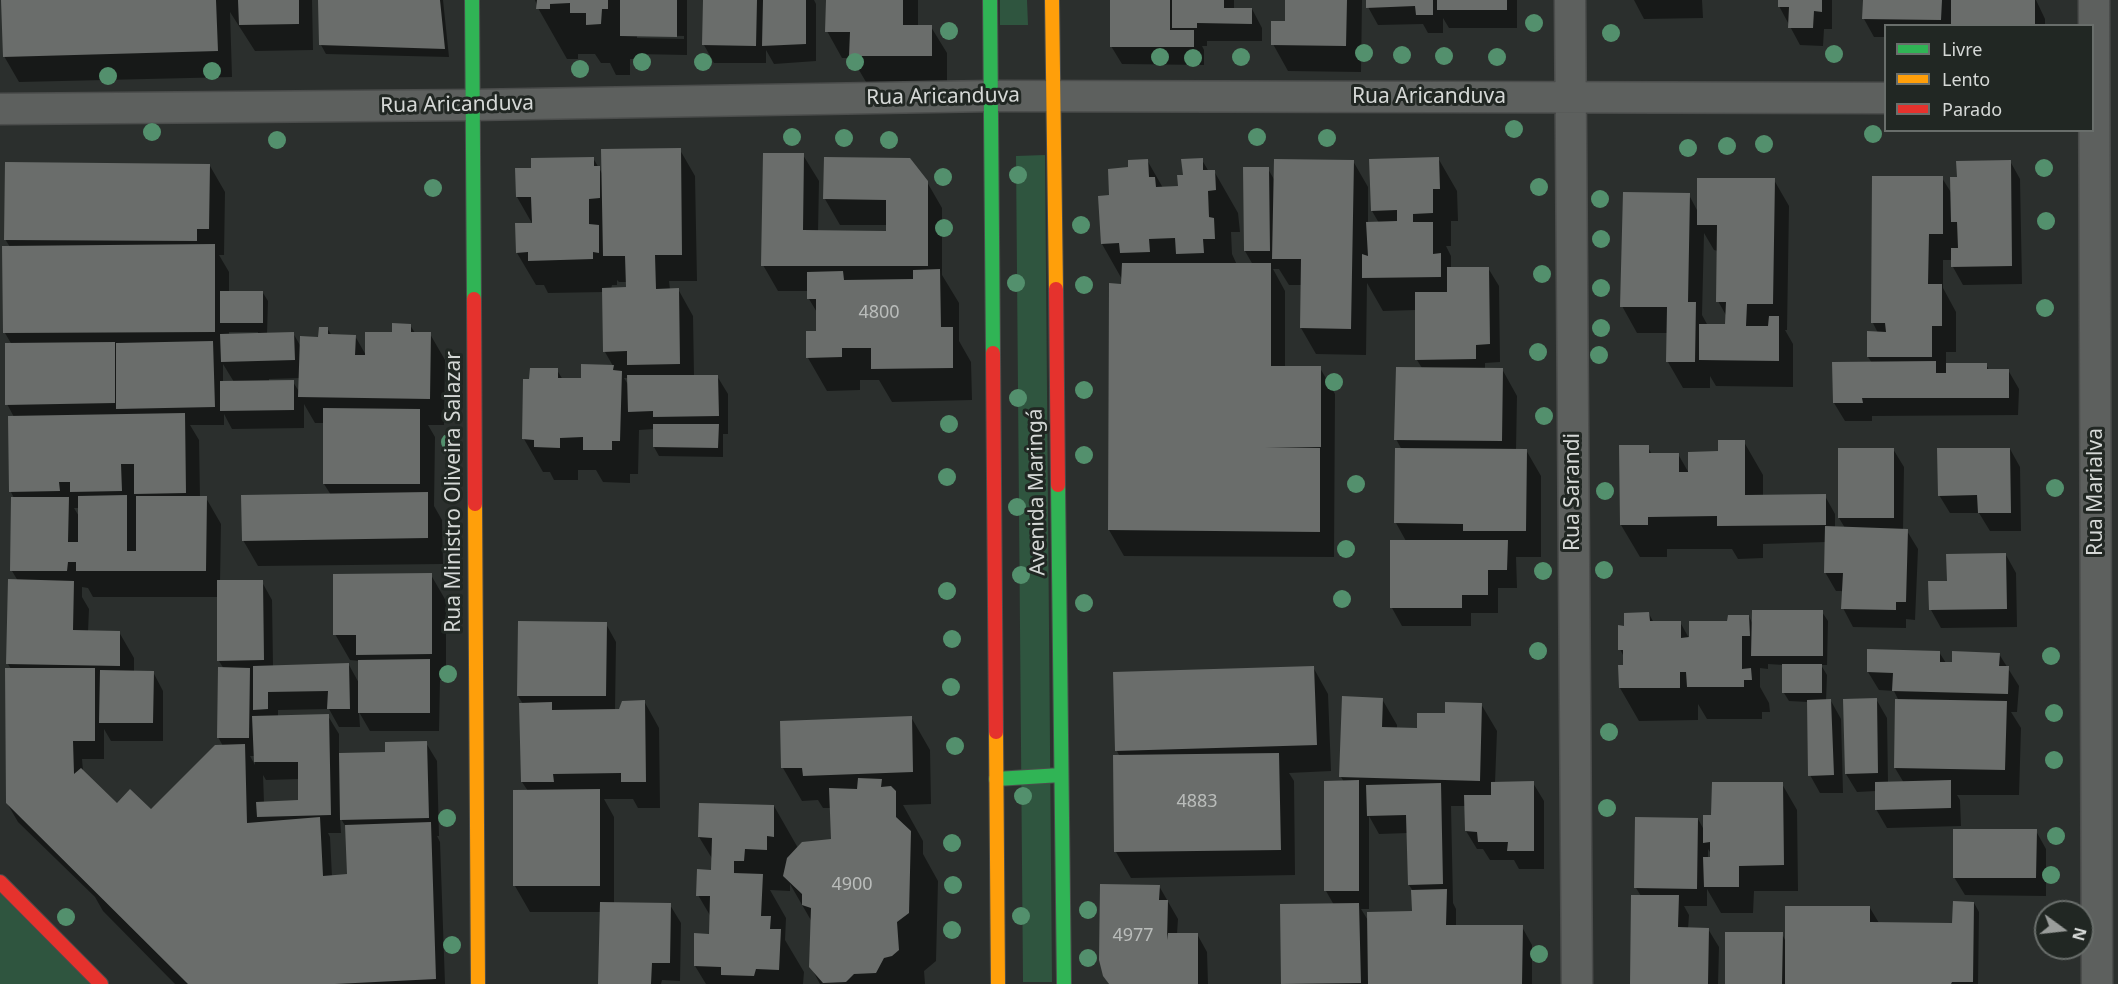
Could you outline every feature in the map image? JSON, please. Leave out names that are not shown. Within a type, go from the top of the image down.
[{"type":"street","name":"Rua Ministro Oliveira Salazar","points":[[472,0],[478,984]]},
{"type":"street","name":"Avenida Maringá","points":[[990,0],[998,984]]},
{"type":"street","name":"Avenida Maringá","points":[[1052,0],[1064,984]]},
{"type":"street","name":"Rua Sarandi","points":[[1570,0],[1577,984]]},
{"type":"street","name":"Rua Marialva","points":[[2094,0],[2102,98],[2097,984]]},
{"type":"street","name":"Rua Aricanduva","points":[[0,109],[472,105],[1053,95],[1884,98]]},
{"type":"street","points":[[996,779],[1061,775]]},
{"type":"street","points":[[0,882],[101,984]]},
{"type":"green space","points":[[1000,0],[1027,0],[1028,25],[1000,25]]},
{"type":"green space","points":[[1045,155],[1052,982],[1023,982],[1016,156]]},
{"type":"green space","points":[[0,882],[101,984],[0,984]]},
{"type":"building","points":[[1,0],[216,0],[218,51],[3,57]]},
{"type":"building","points":[[238,0],[299,0],[299,24],[239,25]]},
{"type":"building","points":[[318,0],[440,0],[445,49],[319,45]]},
{"type":"building","points":[[537,0],[608,0],[608,9],[602,9],[601,24],[586,25],[586,13],[570,13],[570,3],[550,4],[550,9],[536,9]]},
{"type":"building","points":[[620,0],[677,0],[677,37],[620,36]]},
{"type":"building","points":[[703,0],[757,0],[756,46],[702,45]]},
{"type":"building","points":[[763,0],[806,0],[806,44],[762,46]]},
{"type":"building","points":[[826,0],[903,0],[903,25],[932,25],[932,56],[849,56],[850,32],[825,32]]},
{"type":"building","points":[[1110,0],[1170,0],[1170,30],[1194,30],[1194,47],[1110,47]]},
{"type":"building","points":[[1172,0],[1224,0],[1224,8],[1252,8],[1252,24],[1197,23],[1197,28],[1172,28]]},
{"type":"building","points":[[1285,0],[1347,0],[1346,46],[1271,45],[1271,21],[1285,21]]},
{"type":"building","points":[[1366,0],[1433,0],[1433,15],[1416,15],[1415,6],[1366,8]]},
{"type":"building","points":[[1437,0],[1507,0],[1507,10],[1437,10]]},
{"type":"building","points":[[1778,0],[1822,0],[1822,12],[1814,11],[1813,28],[1788,28],[1789,7],[1778,7]]},
{"type":"building","points":[[1863,0],[1942,0],[1941,20],[1862,19]]},
{"type":"building","points":[[1951,0],[2035,0],[2035,24],[1951,24]]},
{"type":"building","points":[[681,148],[682,255],[655,255],[656,289],[679,288],[680,364],[627,365],[627,351],[603,352],[602,288],[626,287],[625,256],[603,256],[601,149]]},
{"type":"building","points":[[763,153],[804,153],[803,230],[886,231],[886,200],[823,199],[824,157],[910,158],[928,181],[928,266],[761,266]]},
{"type":"building","points":[[594,157],[594,166],[600,166],[600,198],[589,199],[589,224],[599,225],[599,253],[593,252],[593,259],[528,261],[528,252],[516,253],[515,223],[532,223],[531,197],[516,197],[515,168],[531,168],[531,158]]},
{"type":"building","points":[[1439,157],[1440,189],[1433,189],[1433,213],[1413,214],[1413,222],[1433,222],[1433,254],[1441,253],[1441,277],[1362,278],[1362,254],[1368,256],[1366,222],[1397,221],[1397,210],[1371,211],[1369,159]]},
{"type":"building","points":[[1203,158],[1203,170],[1215,170],[1216,190],[1208,191],[1209,217],[1214,218],[1215,239],[1203,239],[1204,253],[1176,254],[1175,238],[1149,239],[1150,252],[1120,253],[1119,243],[1101,244],[1098,196],[1109,195],[1108,169],[1128,167],[1128,160],[1148,159],[1149,177],[1155,177],[1156,187],[1178,186],[1177,175],[1183,175],[1181,159]]},
{"type":"building","points":[[1274,159],[1354,160],[1351,329],[1300,328],[1301,259],[1272,259]]},
{"type":"building","points":[[2011,160],[2012,266],[1951,267],[1951,248],[1958,248],[1957,222],[1951,222],[1950,177],[1957,177],[1956,161]]},
{"type":"building","points":[[5,162],[210,164],[209,229],[197,229],[197,241],[4,240]]},
{"type":"building","points":[[1243,167],[1269,167],[1270,251],[1244,251]]},
{"type":"building","points":[[1872,176],[1943,176],[1943,234],[1929,234],[1928,284],[1942,284],[1942,326],[1932,326],[1932,357],[1867,357],[1867,331],[1886,332],[1885,323],[1871,323]]},
{"type":"building","points":[[1697,178],[1775,178],[1773,304],[1747,304],[1746,326],[1768,326],[1769,316],[1779,316],[1779,361],[1699,360],[1699,324],[1725,324],[1726,302],[1716,302],[1717,225],[1697,225]]},
{"type":"building","points":[[1623,192],[1690,193],[1688,302],[1696,302],[1695,362],[1666,362],[1667,307],[1620,307]]},
{"type":"building","points":[[215,244],[215,332],[3,333],[2,246]]},
{"type":"building","points":[[1122,263],[1271,263],[1271,366],[1321,366],[1321,447],[1265,448],[1320,448],[1320,532],[1108,530],[1109,283],[1121,284]]},
{"type":"building","points":[[1447,267],[1489,267],[1490,344],[1476,345],[1476,359],[1415,360],[1415,292],[1447,292]]},
{"type":"building","points":[[940,269],[941,327],[953,327],[953,368],[871,369],[871,348],[842,348],[842,357],[806,358],[806,331],[816,331],[816,299],[807,299],[807,272],[843,271],[844,280],[913,279],[913,270]]},
{"type":"building","points":[[220,291],[263,291],[263,323],[220,323]]},
{"type":"building","points":[[392,323],[411,324],[411,332],[431,332],[430,399],[298,397],[300,336],[318,337],[319,327],[328,327],[328,334],[356,335],[355,355],[365,355],[365,332],[392,332]]},
{"type":"building","points":[[294,332],[295,360],[221,362],[220,334]]},
{"type":"building","points":[[213,341],[215,407],[116,409],[116,343]]},
{"type":"building","points":[[115,342],[115,403],[5,405],[5,343]]},
{"type":"building","points":[[1936,361],[1936,373],[1946,373],[1946,363],[1987,363],[1987,369],[2009,369],[2009,398],[1862,398],[1863,403],[1833,403],[1832,362]]},
{"type":"building","points":[[581,364],[614,365],[613,370],[622,371],[620,441],[612,441],[612,450],[583,450],[583,437],[560,438],[560,448],[534,447],[534,440],[522,439],[523,379],[529,379],[530,368],[558,368],[558,378],[581,378]]},
{"type":"building","points":[[1396,367],[1503,368],[1502,441],[1394,440]]},
{"type":"building","points":[[627,375],[718,375],[719,416],[653,417],[653,411],[628,412]]},
{"type":"building","points":[[294,380],[294,410],[220,411],[220,381]]},
{"type":"building","points":[[323,408],[420,409],[420,484],[323,484]]},
{"type":"building","points":[[185,413],[186,493],[134,494],[134,464],[121,464],[122,491],[70,492],[70,482],[59,482],[60,491],[9,492],[8,416]]},
{"type":"building","points":[[653,424],[719,424],[718,448],[653,447]]},
{"type":"building","points":[[1718,440],[1745,440],[1745,495],[1826,494],[1826,525],[1717,526],[1717,516],[1648,517],[1648,525],[1620,525],[1619,445],[1649,445],[1649,453],[1679,453],[1679,472],[1688,472],[1688,452],[1718,451]]},
{"type":"building","points":[[1395,448],[1527,449],[1526,531],[1463,531],[1463,524],[1394,523]]},
{"type":"building","points":[[1838,448],[1894,448],[1894,518],[1838,518]]},
{"type":"building","points":[[1937,448],[2010,448],[2011,513],[1978,513],[1977,495],[1938,496]]},
{"type":"building","points":[[428,492],[428,538],[242,541],[241,495]]},
{"type":"building","points":[[127,495],[127,551],[136,551],[136,496],[207,496],[206,571],[76,571],[76,562],[68,562],[67,571],[10,571],[11,497],[69,497],[68,542],[78,542],[78,496]]},
{"type":"building","points":[[1825,526],[1908,529],[1906,602],[1896,602],[1896,610],[1841,609],[1843,573],[1824,573]]},
{"type":"building","points":[[1390,540],[1508,540],[1507,570],[1488,570],[1488,595],[1462,595],[1462,608],[1390,608]]},
{"type":"building","points":[[2006,553],[2007,609],[1929,610],[1928,581],[1947,581],[1946,554]]},
{"type":"building","points":[[432,573],[432,654],[356,655],[356,635],[333,635],[333,574]]},
{"type":"building","points":[[8,579],[74,581],[73,630],[120,631],[120,666],[6,664]]},
{"type":"building","points":[[217,580],[263,580],[264,660],[217,661]]},
{"type":"building","points":[[1752,610],[1823,610],[1823,656],[1751,656]]},
{"type":"building","points":[[1649,612],[1650,621],[1681,621],[1681,638],[1689,637],[1689,621],[1727,621],[1728,615],[1749,615],[1750,636],[1742,636],[1742,669],[1751,668],[1752,680],[1744,680],[1744,687],[1687,687],[1686,672],[1680,672],[1680,688],[1619,688],[1618,665],[1623,665],[1623,650],[1618,650],[1618,625],[1624,626],[1624,613]]},
{"type":"building","points":[[518,621],[607,622],[606,696],[517,696]]},
{"type":"building","points":[[1867,649],[1940,651],[1940,662],[1952,662],[1952,651],[2000,653],[1999,666],[2009,666],[2008,694],[1892,691],[1893,673],[1867,672]]},
{"type":"building","points":[[430,659],[430,713],[358,713],[358,660]]},
{"type":"building","points":[[349,663],[350,709],[327,709],[328,691],[268,692],[268,709],[253,710],[253,666]]},
{"type":"building","points":[[1782,664],[1822,664],[1822,693],[1782,693]]},
{"type":"building","points":[[1314,666],[1317,745],[1115,751],[1113,672]]},
{"type":"building","points":[[218,667],[250,668],[249,738],[217,738]]},
{"type":"building","points":[[5,668],[95,668],[95,741],[73,741],[74,774],[81,768],[117,803],[130,789],[151,809],[215,745],[245,744],[247,823],[320,817],[323,876],[347,874],[345,825],[431,822],[436,979],[335,984],[188,984],[6,803]]},
{"type":"building","points":[[100,670],[154,671],[153,723],[99,723]]},
{"type":"building","points":[[1342,696],[1383,698],[1382,727],[1417,728],[1417,713],[1445,713],[1445,702],[1482,703],[1480,781],[1339,777]]},
{"type":"building","points":[[1877,698],[1878,773],[1845,774],[1843,699]]},
{"type":"building","points":[[1831,699],[1834,775],[1808,776],[1807,700]]},
{"type":"building","points":[[1895,699],[2007,701],[2005,770],[1894,768]]},
{"type":"building","points":[[645,700],[646,782],[621,782],[621,773],[553,774],[554,782],[521,782],[519,703],[552,702],[552,710],[619,709],[622,701]]},
{"type":"building","points":[[329,714],[331,815],[257,817],[256,802],[298,800],[298,762],[254,762],[252,716]]},
{"type":"building","points":[[912,716],[913,772],[803,776],[802,768],[781,768],[780,721]]},
{"type":"building","points":[[427,741],[429,818],[340,820],[339,753],[385,752],[385,742]]},
{"type":"building","points":[[1279,753],[1281,850],[1114,852],[1113,755]]},
{"type":"building","points":[[858,778],[882,779],[881,787],[891,786],[896,791],[896,817],[911,831],[909,913],[897,922],[899,950],[892,956],[884,958],[876,973],[854,974],[846,982],[823,983],[809,967],[811,908],[802,905],[802,894],[783,876],[787,858],[802,842],[831,839],[829,788],[857,789]]},
{"type":"building","points":[[1359,780],[1359,891],[1324,891],[1324,781]]},
{"type":"building","points":[[1951,780],[1951,808],[1875,810],[1875,782]]},
{"type":"building","points":[[1534,781],[1534,851],[1507,851],[1508,842],[1478,842],[1477,832],[1465,831],[1464,795],[1491,795],[1491,782]]},
{"type":"building","points":[[1712,782],[1783,782],[1784,865],[1739,866],[1739,887],[1704,887],[1703,857],[1710,857],[1710,842],[1703,843],[1703,815],[1711,815]]},
{"type":"building","points":[[1441,783],[1443,884],[1408,885],[1406,815],[1367,816],[1366,785]]},
{"type":"building","points":[[600,789],[600,886],[513,886],[513,790]]},
{"type":"building","points":[[699,803],[774,805],[774,837],[767,836],[767,850],[745,849],[744,861],[734,861],[734,873],[763,874],[761,916],[771,916],[770,929],[781,929],[779,970],[756,969],[754,976],[721,975],[721,967],[694,966],[694,933],[709,934],[710,896],[696,896],[697,869],[711,870],[712,838],[698,837]]},
{"type":"building","points":[[1635,817],[1698,818],[1697,889],[1634,888]]},
{"type":"building","points":[[1953,829],[2037,829],[2036,878],[1953,878]]},
{"type":"building","points":[[1100,884],[1160,885],[1159,900],[1168,900],[1167,940],[1168,933],[1198,933],[1198,984],[1109,984],[1103,976],[1099,960]]},
{"type":"building","points":[[1447,889],[1446,925],[1523,925],[1522,984],[1368,984],[1367,912],[1412,911],[1411,890]]},
{"type":"building","points":[[1631,895],[1679,895],[1678,927],[1709,928],[1708,984],[1630,984]]},
{"type":"building","points":[[1953,901],[1974,902],[1973,982],[1785,984],[1785,906],[1870,906],[1870,922],[1952,923]]},
{"type":"building","points":[[600,902],[671,903],[670,963],[652,963],[651,984],[598,984]]},
{"type":"building","points":[[1359,903],[1361,983],[1281,984],[1280,904]]},
{"type":"building","points":[[1725,932],[1783,932],[1782,984],[1725,984]]},
{"type":"traffic: fast","points":[[472,0],[474,299]]},
{"type":"traffic: fast","points":[[990,0],[993,353]]},
{"type":"traffic: fast","points":[[1058,485],[1064,984]]},
{"type":"traffic: fast","points":[[996,779],[1061,775]]},
{"type":"traffic: slow","points":[[1052,0],[1056,289]]},
{"type":"traffic: slow","points":[[475,504],[478,984]]},
{"type":"traffic: slow","points":[[996,732],[998,984]]},
{"type":"traffic: jam","points":[[1056,289],[1058,485]]},
{"type":"traffic: jam","points":[[474,299],[475,504]]},
{"type":"traffic: jam","points":[[993,353],[996,732]]},
{"type":"traffic: jam","points":[[0,882],[101,984]]}]
